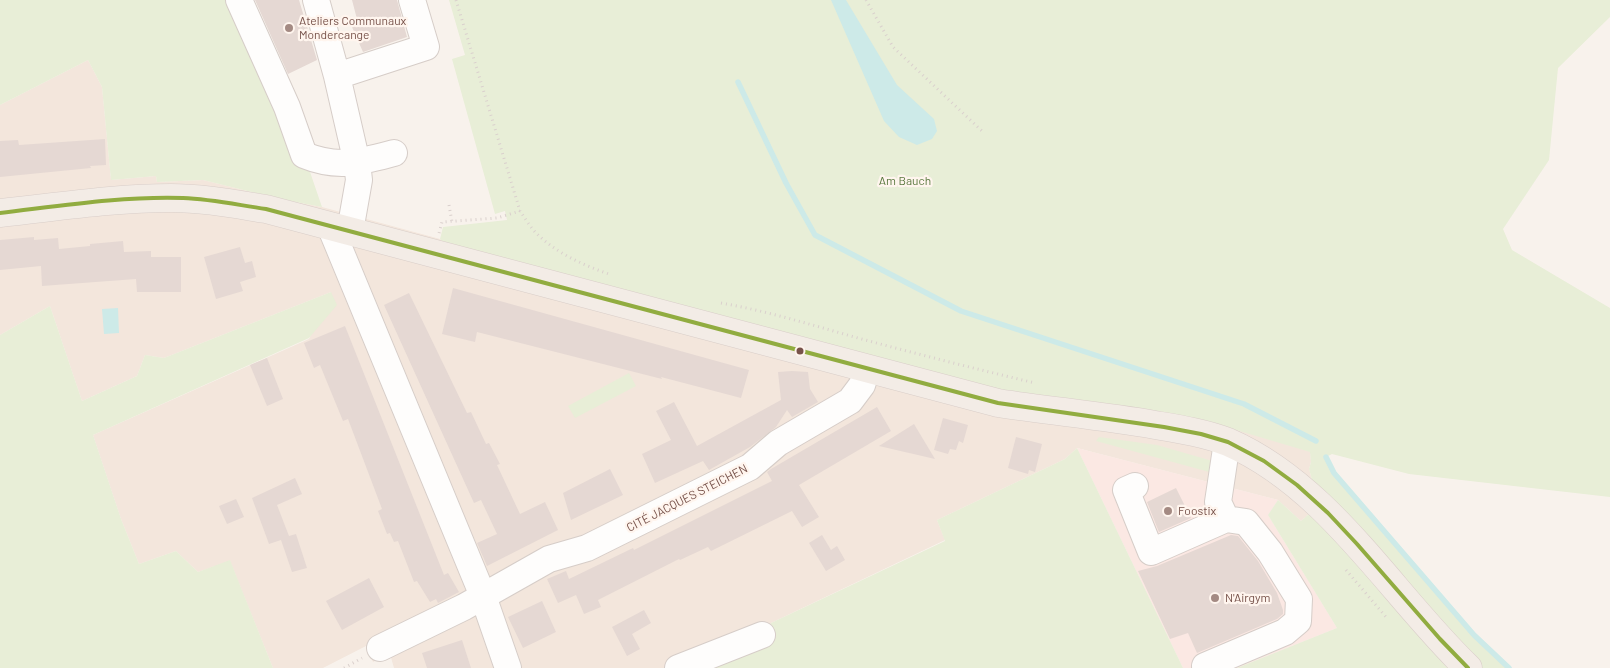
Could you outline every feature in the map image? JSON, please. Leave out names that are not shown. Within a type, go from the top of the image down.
[{"type":"main road","points":[[0,213],[130,199],[173,198],[220,201],[266,209],[998,403],[1139,422],[1184,430],[1227,442],[1260,458],[1291,479],[1319,505],[1356,543],[1448,648],[1468,668]]},
{"type":"street","points":[[239,0],[287,107],[304,155],[321,162],[357,163],[394,153]]},
{"type":"street","points":[[316,0],[337,76],[357,163],[358,180],[340,228],[508,668]]},
{"type":"street","points":[[337,76],[426,47],[412,0]]},
{"type":"street","name":"CITÉ JACQUES STEICHEN","points":[[380,648],[482,596],[549,559],[586,548],[750,467],[778,443],[850,401],[862,385],[867,369]]},
{"type":"street","points":[[1226,519],[1218,502],[1227,442]]},
{"type":"street","points":[[1135,486],[1126,490],[1150,552],[1226,519],[1246,522],[1270,552],[1299,600],[1298,621],[1285,632],[1205,666]]},
{"type":"street","points":[[678,668],[762,635]]},
{"type":"path","points":[[456,0],[520,211],[536,233],[559,252],[594,269],[612,274]]},
{"type":"path","points":[[866,0],[893,48],[983,132]]},
{"type":"path","points":[[449,205],[452,222]]},
{"type":"path","points":[[433,254],[442,222],[497,218],[520,211]]},
{"type":"path","points":[[712,302],[794,320],[1040,384]]},
{"type":"shaded area","points":[[88,60],[102,87],[111,180],[156,176],[157,182],[203,180],[322,207],[440,239],[448,246],[1236,430],[1286,435],[1310,448],[1311,462],[1309,469],[1319,505],[1301,521],[1278,500],[1077,448],[1065,459],[937,520],[945,540],[771,623],[762,635],[678,668],[394,668],[390,654],[373,662],[366,646],[323,668],[273,668],[230,561],[198,572],[176,551],[139,564],[121,519],[93,435],[309,339],[331,292],[164,358],[145,355],[137,376],[82,401],[50,306],[0,335],[0,105]]},
{"type":"shaded area","points":[[1077,448],[1278,500],[1268,515],[1337,628],[1237,668],[1183,668]]},
{"type":"green space","points":[[0,0],[229,0],[309,169],[322,207],[203,180],[157,182],[156,176],[111,180],[102,87],[88,60],[0,105]]},
{"type":"green space","name":"Am Bauch","points":[[449,0],[1610,0],[1610,17],[1558,68],[1549,160],[1503,229],[1512,250],[1610,308],[1610,497],[1409,474],[1332,454],[1326,457],[1334,473],[1474,635],[1509,668],[1237,668],[1337,628],[1268,515],[1278,500],[1301,521],[1319,505],[1309,469],[1311,462],[1310,452],[1236,430],[1185,418],[1000,394],[448,246],[440,239],[443,227],[507,220],[505,211],[495,214],[452,59],[465,55]]},
{"type":"green space","points":[[331,292],[337,305],[309,338],[93,435],[121,519],[139,564],[176,551],[198,572],[230,560],[273,668],[0,668],[0,335],[50,306],[82,401],[137,376],[145,355],[164,358]]},
{"type":"green space","points":[[629,373],[636,386],[575,418],[568,406]]},
{"type":"green space","points":[[1099,437],[1157,445],[1216,462],[1213,473],[1096,441]]},
{"type":"green space","points":[[1077,448],[1183,668],[678,668],[762,635],[771,623],[945,541],[937,520],[1065,459]]},
{"type":"water","points":[[831,0],[846,0],[897,85],[934,119],[937,131],[932,139],[917,145],[899,137],[884,121]]},
{"type":"water","points":[[118,308],[119,333],[104,334],[102,309]]},
{"type":"building","name":"Ateliers Communaux Mondercange","points":[[255,0],[299,0],[317,60],[288,74]]},
{"type":"building","name":"Ateliers Communaux Mondercange","points":[[352,0],[397,0],[407,37],[363,52],[352,27],[358,23]]},
{"type":"building","points":[[105,139],[106,165],[0,177],[0,141],[18,140],[19,145]]},
{"type":"building","points":[[34,237],[34,240],[58,238],[59,249],[123,241],[124,252],[151,251],[151,257],[181,257],[181,292],[137,292],[136,279],[42,286],[41,266],[0,270],[0,240]]},
{"type":"building","points":[[240,247],[245,263],[252,261],[256,277],[240,282],[243,291],[216,299],[204,257]]},
{"type":"building","points":[[453,288],[749,370],[741,398],[477,332],[475,342],[442,334]]},
{"type":"building","points":[[409,293],[467,413],[471,412],[486,444],[489,443],[500,464],[497,465],[520,514],[545,502],[558,530],[487,566],[477,543],[497,534],[481,500],[474,503],[384,305]]},
{"type":"building","points":[[345,326],[444,575],[448,573],[459,592],[438,603],[436,599],[430,602],[417,581],[414,582],[398,541],[394,542],[390,533],[387,534],[378,511],[382,509],[348,419],[343,421],[320,365],[314,368],[304,343]]},
{"type":"building","points":[[267,358],[283,399],[267,406],[250,365]]},
{"type":"building","points":[[778,372],[808,372],[810,389],[818,402],[792,417],[787,410],[776,427],[750,447],[709,470],[703,461],[655,483],[642,454],[671,440],[656,411],[674,402],[697,446],[781,400]]},
{"type":"building","points":[[877,407],[891,431],[799,485],[819,517],[802,527],[792,511],[711,551],[708,547],[679,559],[598,600],[601,607],[584,614],[576,595],[558,603],[547,579],[566,571],[569,579],[633,548],[634,550],[772,481],[767,472],[771,469]]},
{"type":"building","points":[[943,418],[968,425],[963,443],[959,441],[956,450],[950,449],[948,454],[934,450]]},
{"type":"building","points":[[914,424],[935,459],[879,446]]},
{"type":"building","points":[[1016,437],[1042,444],[1035,472],[1029,470],[1028,474],[1008,468]]},
{"type":"building","points":[[610,469],[623,495],[571,520],[563,493]]},
{"type":"building","points":[[295,478],[302,494],[277,505],[289,536],[296,534],[307,568],[292,572],[281,540],[269,544],[252,498]]},
{"type":"building","name":"Foostix","points":[[1176,488],[1191,518],[1159,532],[1147,502]]},
{"type":"building","points":[[236,499],[244,517],[227,524],[219,506]]},
{"type":"building","points":[[822,535],[831,550],[837,546],[845,560],[826,571],[809,543]]},
{"type":"building","name":"N'Airgym","points":[[1231,535],[1238,536],[1258,561],[1277,593],[1283,614],[1277,619],[1197,653],[1188,633],[1170,639],[1138,571],[1157,566]]},
{"type":"building","points":[[369,578],[384,607],[342,630],[326,601]]},
{"type":"building","points":[[542,601],[556,632],[523,648],[508,617]]},
{"type":"building","points":[[644,610],[651,623],[632,634],[640,649],[627,656],[612,627]]},
{"type":"building","points":[[462,640],[471,668],[427,668],[422,653]]},
{"type":"waterway","points":[[738,82],[786,183],[815,235],[961,311],[1244,404],[1316,441]]},
{"type":"waterway","points":[[1326,457],[1334,473],[1474,635],[1509,668]]},
{"type":"transit line","points":[[0,213],[91,202],[160,198],[204,200],[266,209],[998,403],[1164,427],[1201,434],[1228,442],[1264,461],[1297,485],[1328,513],[1468,668]]},
{"type":"place","name":"Ateliers Communaux Mondercange","points":[[289,28]]},
{"type":"place","name":"Foostix","points":[[1168,511]]},
{"type":"place","name":"N'Airgym","points":[[1215,598]]}]
